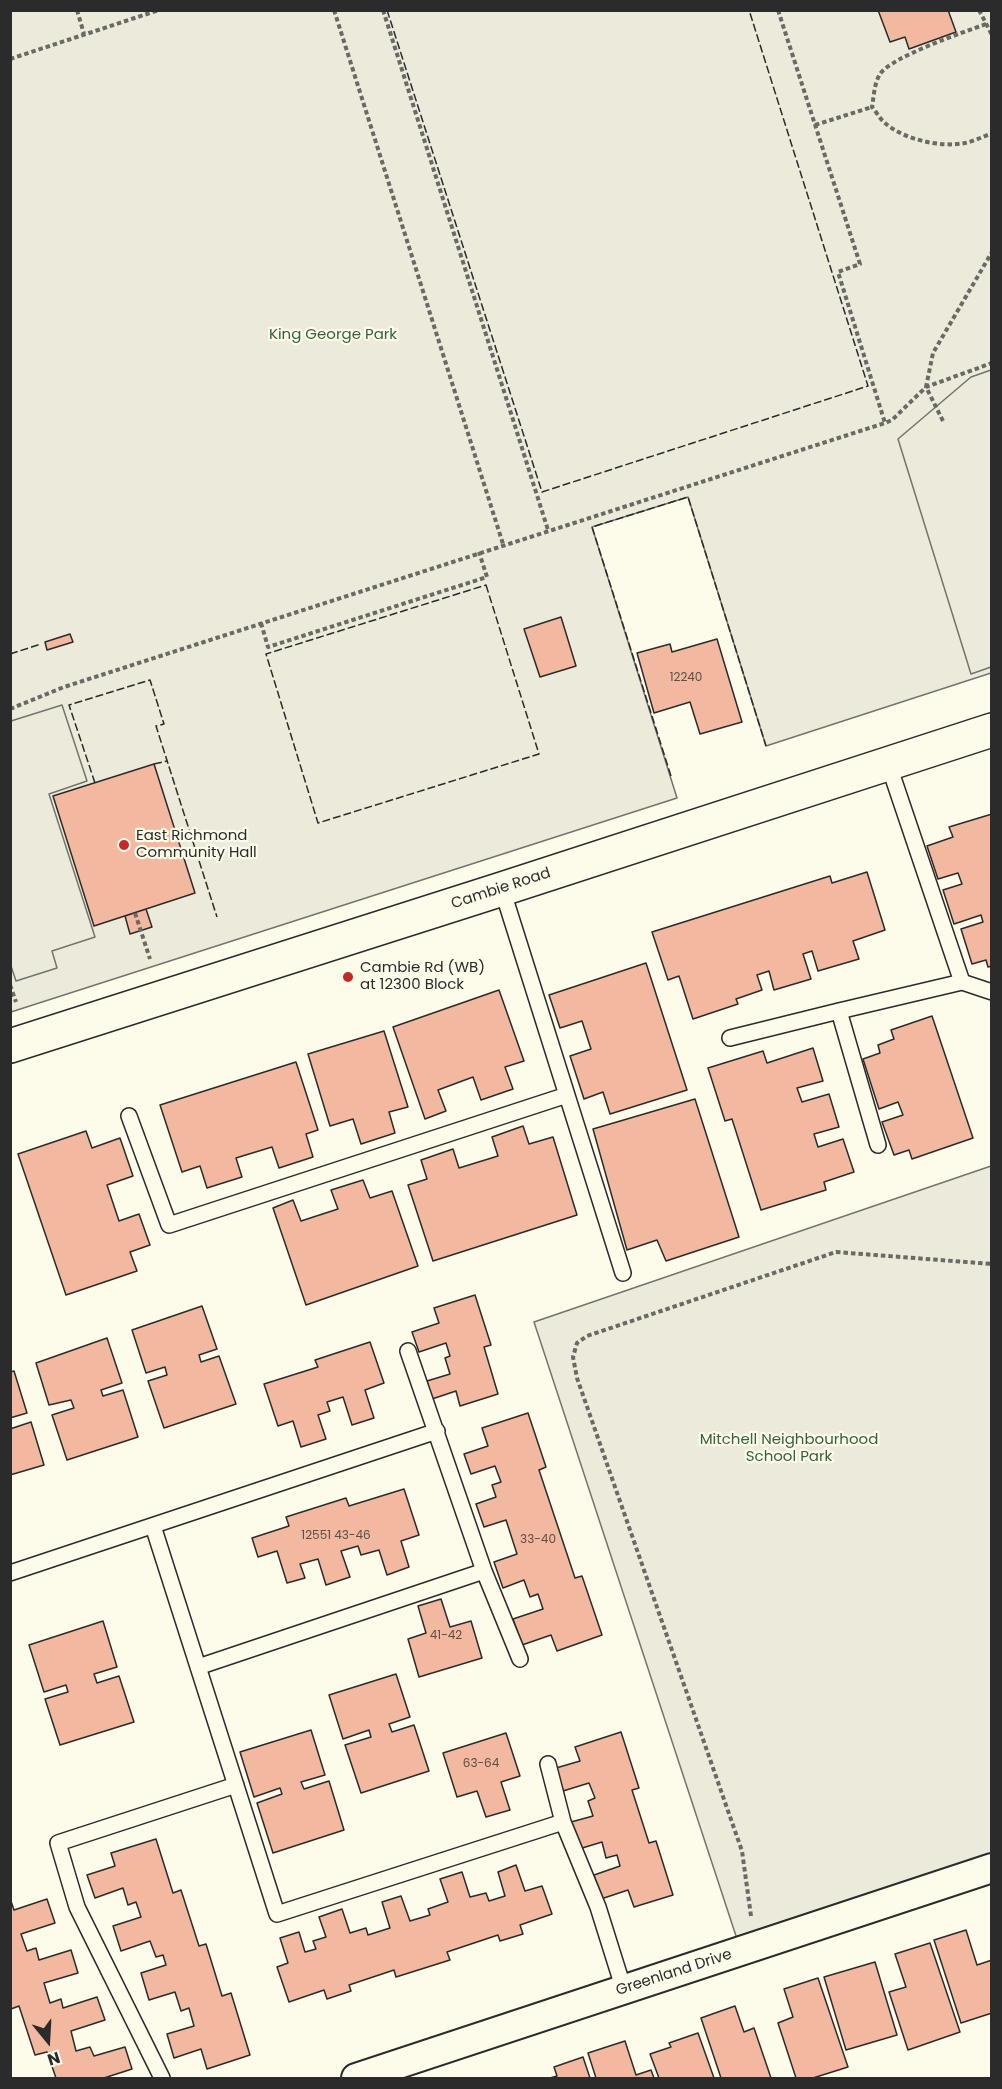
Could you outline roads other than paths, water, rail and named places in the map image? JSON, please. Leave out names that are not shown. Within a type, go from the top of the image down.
[{"type":"main road","name":"Cambie Road","points":[[10,1046],[992,730]]},
{"type":"street","name":"Greenland Drive","points":[[356,2079],[992,1868]]},
{"type":"lane","points":[[888,764],[962,982]]},
{"type":"lane","points":[[502,889],[623,1273]]},
{"type":"lane","points":[[730,1038],[962,982],[992,992]]},
{"type":"lane","points":[[839,1011],[878,1145]]},
{"type":"lane","points":[[129,1116],[169,1225],[567,1095]]},
{"type":"lane","points":[[408,1351],[484,1571],[520,1659]]},
{"type":"lane","points":[[10,1573],[437,1431]]},
{"type":"lane","points":[[153,1526],[277,1914],[562,1822]]},
{"type":"lane","points":[[198,1667],[484,1571]]},
{"type":"lane","points":[[548,1764],[562,1822],[598,1907],[624,1990]]},
{"type":"lane","points":[[162,2079],[77,1907],[58,1844],[236,1785]]},
{"type":"place","name":"East Richmond Community Hall","points":[[124,845]]},
{"type":"place","name":"Cambie Rd (WB) at 12300 Block","points":[[348,977]]},
{"type":"park label","name":"King George Park","points":[[333,335]]},
{"type":"park label","name":"Mitchell Neighbourhood School Park","points":[[789,1448]]}]
